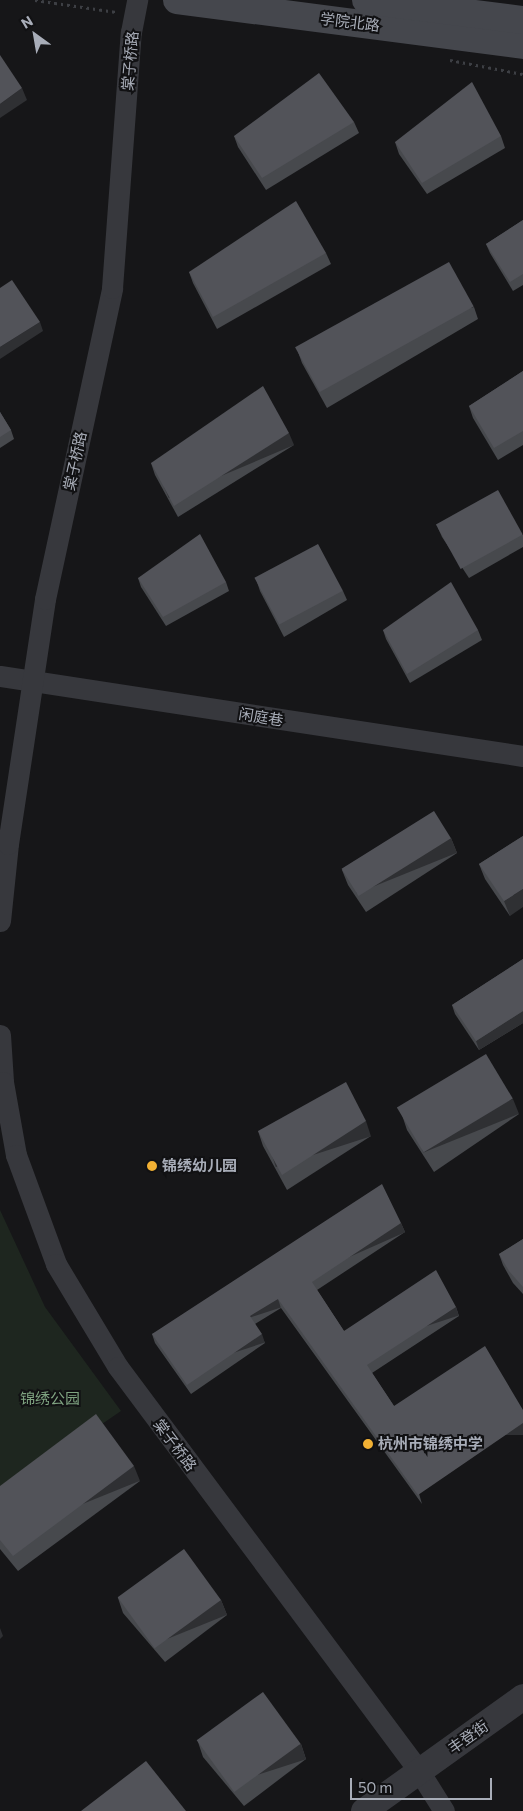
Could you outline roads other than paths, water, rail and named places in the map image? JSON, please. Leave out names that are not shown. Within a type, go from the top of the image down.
[{"type":"main road","name":"学院北路","points":[[177,0],[523,45]]},
{"type":"main road","name":"学院北路","points":[[366,0],[523,20]]},
{"type":"street","name":"棠子桥路","points":[[0,921],[8,844],[34,683],[45,599],[112,288],[131,32],[137,0]]},
{"type":"street","name":"闲庭巷","points":[[0,676],[34,683],[523,756]]},
{"type":"street","name":"棠子桥路","points":[[0,1035],[3,1082],[16,1155],[56,1264],[118,1367],[419,1771],[444,1811]]},
{"type":"street","name":"丰登街","points":[[364,1811],[523,1697]]},
{"type":"place","name":"锦绣幼儿园","points":[[152,1166]]},
{"type":"place","name":"杭州市锦绣中学","points":[[368,1444]]},
{"type":"park label","name":"锦绣公园","points":[[50,1399]]}]
